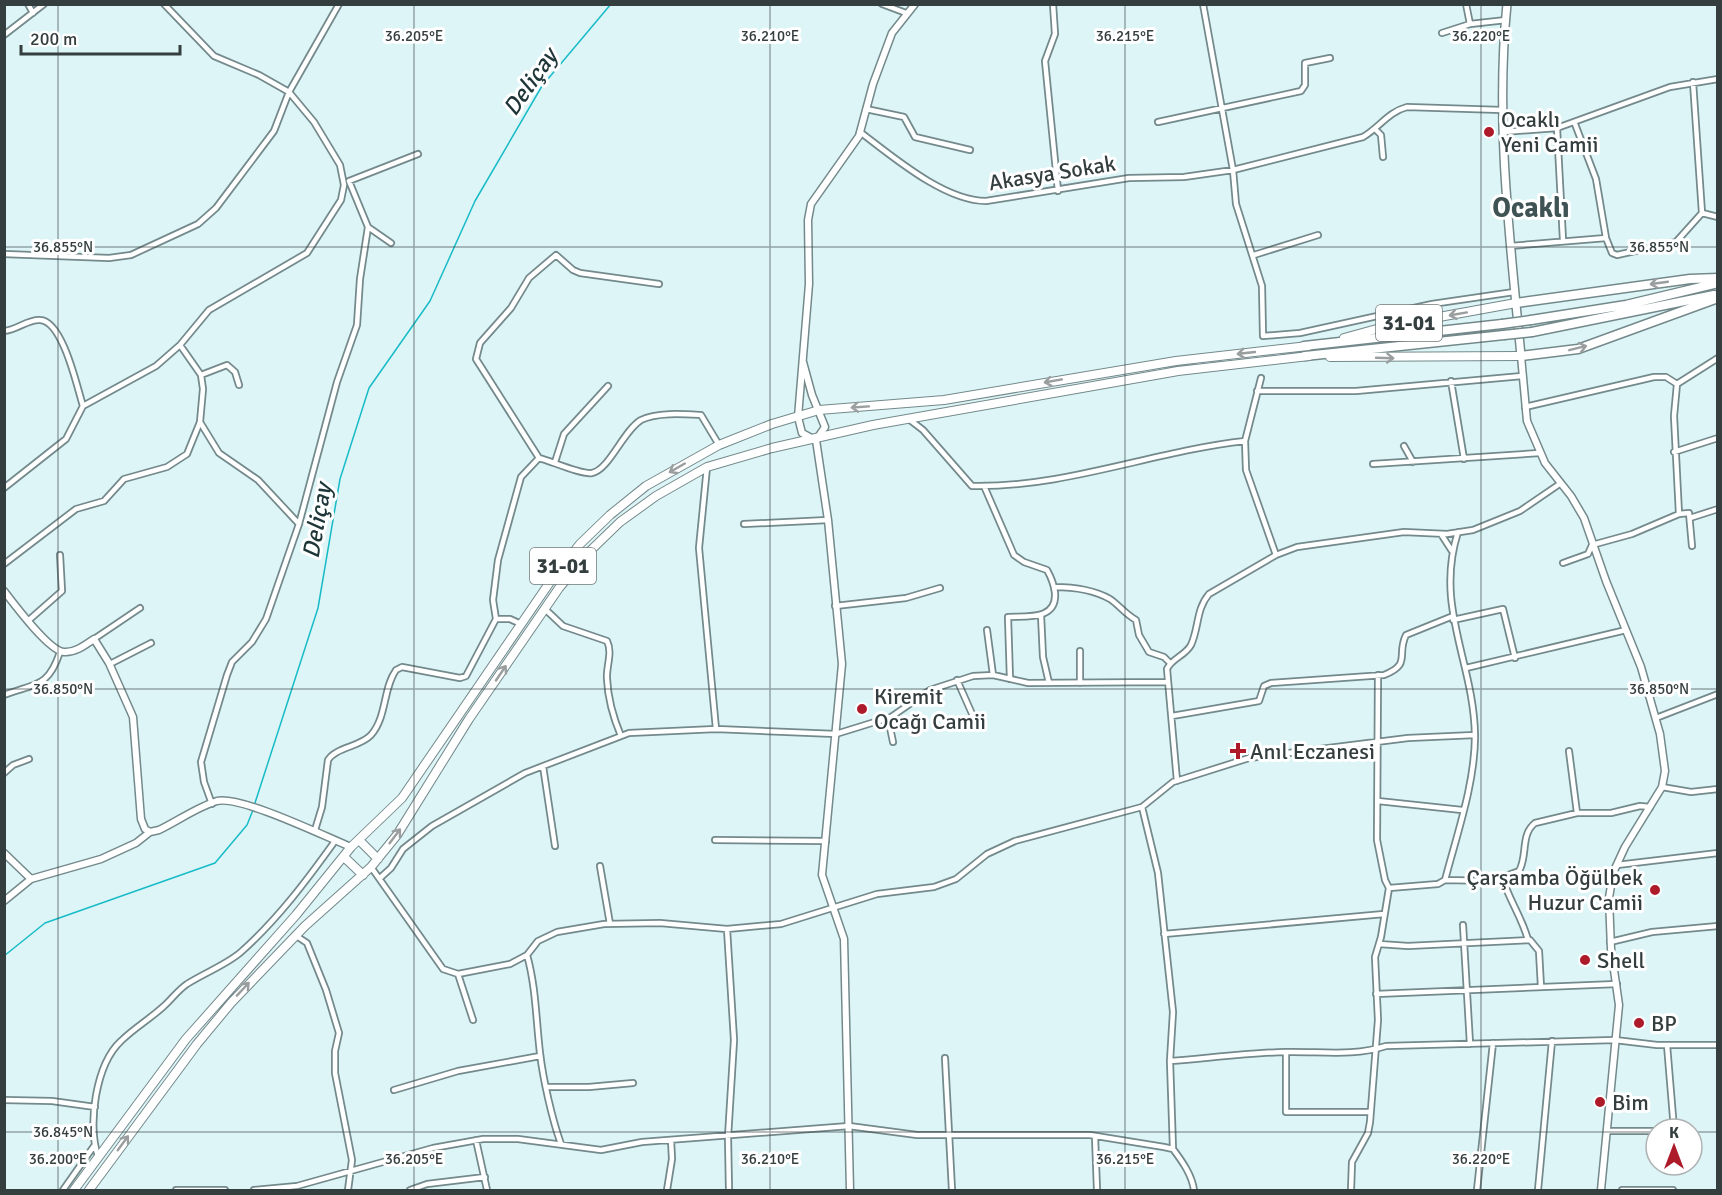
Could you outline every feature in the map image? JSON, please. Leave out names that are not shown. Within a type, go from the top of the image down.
[{"type":"highway","points":[[1515,303],[1690,279],[1718,278]]},
{"type":"highway","points":[[1304,346],[1531,320],[1626,305],[1718,283]]},
{"type":"highway","points":[[1305,357],[1532,332],[1718,296]]},
{"type":"highway","points":[[1521,356],[1578,349],[1718,296]]},
{"type":"highway","name":"31-01","points":[[74,1191],[186,1039],[351,848],[402,798],[521,624],[580,544],[610,515],[646,486],[719,445],[772,424],[819,410],[944,400],[1176,361],[1304,346],[1384,327],[1515,303]]},
{"type":"highway","name":"31-01","points":[[89,1191],[196,1044],[295,935],[363,875],[397,835],[469,719],[545,609],[589,552],[620,522],[656,496],[707,467],[772,448],[908,418],[1178,371],[1305,357],[1521,356]]},
{"type":"highway","points":[[359,840],[378,859]]},
{"type":"highway","points":[[344,857],[363,875]]},
{"type":"main road","points":[[1507,4],[1502,57],[1502,110],[1510,246],[1521,356]]},
{"type":"street","points":[[28,4],[33,13]]},
{"type":"street","points":[[4,35],[44,4]]},
{"type":"street","points":[[4,488],[66,439],[83,406],[156,366],[180,345],[209,310],[306,253],[341,200],[343,183],[339,165],[314,122],[289,92],[259,75],[214,56],[164,4]]},
{"type":"street","points":[[4,254],[109,258],[131,255],[198,224],[216,208],[274,130],[289,92],[339,4]]},
{"type":"street","points":[[882,4],[908,9]]},
{"type":"street","points":[[816,440],[802,434],[798,417],[809,284],[808,220],[811,204],[860,132],[892,33],[908,9],[915,4]]},
{"type":"street","points":[[1053,4],[1055,33],[1045,61],[1058,191]]},
{"type":"street","points":[[1203,4],[1233,170],[1236,204],[1262,286],[1263,336],[1300,333],[1432,304],[1514,292]]},
{"type":"street","points":[[1466,4],[1470,24]]},
{"type":"street","points":[[1442,33],[1470,24],[1506,20]]},
{"type":"street","points":[[1158,122],[1301,91],[1305,85],[1305,63],[1330,58]]},
{"type":"street","points":[[1503,132],[1557,128],[1575,124],[1670,87],[1718,79]]},
{"type":"street","points":[[1575,124],[1596,179],[1606,238],[1612,253],[1617,255],[1676,243],[1702,213],[1694,82]]},
{"type":"street","points":[[1383,157],[1381,135],[1376,130],[1394,110],[1407,107],[1502,110]]},
{"type":"street","points":[[866,109],[904,117],[915,137],[970,150]]},
{"type":"street","points":[[1557,128],[1563,240]]},
{"type":"street","name":"Akasya Sokak","points":[[860,132],[897,160],[952,193],[975,201],[1058,191],[1129,178],[1184,177],[1233,170],[1320,149],[1376,130]]},
{"type":"street","points":[[343,183],[418,154]]},
{"type":"street","points":[[212,804],[204,782],[201,762],[227,675],[232,662],[252,642],[266,619],[299,524],[336,382],[357,325],[360,279],[368,227],[350,181]]},
{"type":"street","points":[[1702,213],[1718,217]]},
{"type":"street","points":[[368,227],[391,243]]},
{"type":"street","points":[[1254,255],[1318,235]]},
{"type":"street","points":[[1510,246],[1606,238]]},
{"type":"street","points":[[659,284],[580,273],[556,255],[529,278],[512,308],[480,343],[476,358],[538,458],[590,474],[601,470],[629,430],[651,417],[701,416],[719,445]]},
{"type":"street","points":[[4,331],[33,320],[43,319],[52,325],[64,345],[83,406]]},
{"type":"street","points":[[4,564],[76,508],[104,501],[124,478],[167,467],[187,454],[200,422],[201,375],[180,345]]},
{"type":"street","points":[[1521,356],[1527,421],[1540,453],[1584,518],[1641,667],[1656,718],[1665,771],[1662,787],[1625,847],[1617,865],[1609,898],[1610,942],[1619,1005],[1601,1191]]},
{"type":"street","points":[[1677,384],[1718,358]]},
{"type":"street","points":[[803,362],[812,395],[825,427],[816,440],[828,520],[842,664],[822,875],[844,939],[850,1191]]},
{"type":"street","points":[[201,375],[227,365],[235,372],[239,385]]},
{"type":"street","points":[[1257,391],[1356,391],[1522,376]]},
{"type":"street","points":[[1526,408],[1654,377],[1666,377],[1677,384]]},
{"type":"street","points":[[1261,378],[1245,441],[1246,471],[1276,555]]},
{"type":"street","points":[[1451,381],[1464,459]]},
{"type":"street","points":[[1677,384],[1674,452],[1679,514]]},
{"type":"street","points":[[555,462],[564,434],[608,386]]},
{"type":"street","points":[[908,418],[923,430],[972,486],[1120,467],[1245,441]]},
{"type":"street","points":[[200,422],[219,453],[258,480],[299,524]]},
{"type":"street","points":[[1674,452],[1718,438]]},
{"type":"street","points":[[1404,446],[1413,462]]},
{"type":"street","points":[[1372,464],[1540,453]]},
{"type":"street","points":[[315,830],[322,807],[328,760],[331,755],[360,744],[375,729],[396,670],[402,668],[460,678],[466,676],[496,619],[493,600],[498,560],[521,477],[538,458]]},
{"type":"street","points":[[707,467],[699,549],[716,729]]},
{"type":"street","points":[[1177,781],[1167,682],[1170,663],[1191,644],[1202,603],[1209,594],[1276,555],[1297,547],[1392,534],[1441,534],[1473,530],[1520,512],[1561,483]]},
{"type":"street","points":[[984,486],[1014,555],[1024,562],[1047,570],[1054,587],[1055,604],[1052,610],[1041,615],[1008,617],[1010,679]]},
{"type":"street","points":[[1690,518],[1718,509]]},
{"type":"street","points":[[1563,562],[1588,554],[1593,544],[1632,534],[1679,514],[1689,513],[1692,546]]},
{"type":"street","points":[[744,525],[828,520]]},
{"type":"street","points":[[1445,880],[1472,769],[1475,735],[1466,668],[1453,618],[1449,572],[1458,532]]},
{"type":"street","points":[[1441,534],[1452,551]]},
{"type":"street","points":[[29,620],[62,591],[60,555]]},
{"type":"street","points":[[1054,587],[1090,592],[1112,601],[1121,611],[1136,620],[1140,635],[1149,652],[1164,657],[1170,663]]},
{"type":"street","points":[[835,606],[906,598],[940,588]]},
{"type":"street","points":[[6,595],[49,644],[60,652],[72,652],[140,608]]},
{"type":"street","points":[[545,609],[563,626],[607,641],[610,651],[607,674],[611,710],[621,736]]},
{"type":"street","points":[[1172,716],[1259,701],[1264,686],[1271,683],[1378,675],[1397,670],[1402,664],[1406,635],[1453,618],[1503,609],[1515,658]]},
{"type":"street","points":[[1041,615],[1043,657],[1049,683]]},
{"type":"street","points":[[496,619],[510,619],[521,624]]},
{"type":"street","points":[[987,630],[993,675]]},
{"type":"street","points":[[1466,668],[1626,630]]},
{"type":"street","points":[[94,639],[110,664],[133,717],[141,819],[145,829],[150,832]]},
{"type":"street","points":[[110,664],[151,643]]},
{"type":"street","points":[[1080,651],[1080,683]]},
{"type":"street","points":[[4,695],[44,683],[55,668],[60,652]]},
{"type":"street","points":[[380,878],[391,868],[403,849],[432,826],[525,773],[629,733],[716,729],[836,734],[888,718],[930,690],[957,680],[993,675],[1049,683],[1167,682]]},
{"type":"street","points":[[1351,1191],[1352,1162],[1368,1133],[1376,1049],[1374,957],[1379,944],[1389,888],[1385,880],[1377,840],[1380,743],[1378,675]]},
{"type":"street","points":[[957,680],[973,716]]},
{"type":"street","points":[[1656,718],[1718,694]]},
{"type":"street","points":[[888,718],[893,742]]},
{"type":"street","points":[[371,867],[442,969],[458,974],[510,963],[527,955],[538,941],[557,932],[610,924],[660,923],[728,929],[781,924],[878,894],[934,887],[956,879],[987,854],[1015,842],[1142,807],[1177,781],[1249,758],[1407,738],[1475,735]]},
{"type":"street","points":[[1569,751],[1577,813]]},
{"type":"street","points":[[4,773],[13,765],[29,759]]},
{"type":"street","points":[[543,766],[555,846]]},
{"type":"street","points":[[1662,787],[1691,792],[1718,789]]},
{"type":"street","points":[[4,901],[31,879],[101,860],[136,843],[150,832],[219,801],[243,805],[315,830],[351,848]]},
{"type":"street","points":[[1378,801],[1462,810]]},
{"type":"street","points":[[1389,888],[1438,884],[1445,880],[1492,881],[1519,871],[1530,827],[1536,824],[1577,813],[1611,813],[1640,806],[1650,807]]},
{"type":"street","points":[[1142,807],[1158,873],[1173,1012],[1170,1061],[1173,1149],[1193,1182],[1194,1191]]},
{"type":"street","points":[[715,840],[826,841]]},
{"type":"street","points":[[98,1156],[94,1146],[95,1107],[101,1070],[119,1042],[165,1005],[176,992],[239,954],[272,922],[308,879],[335,841]]},
{"type":"street","points":[[4,853],[31,879]]},
{"type":"street","points":[[1617,865],[1718,853]]},
{"type":"street","points":[[600,866],[610,924]]},
{"type":"street","points":[[1502,877],[1506,892],[1519,910],[1528,940]]},
{"type":"street","points":[[1164,934],[1384,915]]},
{"type":"street","points":[[1463,925],[1470,1044]]},
{"type":"street","points":[[1610,942],[1652,932],[1718,926]]},
{"type":"street","points":[[728,929],[734,1040],[728,1137],[729,1191]]},
{"type":"street","points":[[295,935],[306,944],[326,990],[339,1033],[335,1051],[335,1073],[352,1160],[348,1191]]},
{"type":"street","points":[[1379,944],[1465,944],[1528,940],[1534,942],[1539,951],[1541,987]]},
{"type":"street","points":[[527,955],[534,982],[540,1056],[553,1122],[561,1144]]},
{"type":"street","points":[[458,974],[473,1020]]},
{"type":"street","points":[[1376,994],[1617,984]]},
{"type":"street","points":[[1170,1061],[1286,1052],[1330,1054],[1386,1046],[1552,1041],[1615,1040],[1667,1045],[1718,1045]]},
{"type":"street","points":[[1538,1191],[1552,1041]]},
{"type":"street","points":[[1477,1191],[1493,1043]]},
{"type":"street","points":[[1667,1045],[1673,1117]]},
{"type":"street","points":[[1286,1052],[1286,1112],[1370,1112]]},
{"type":"street","points":[[394,1090],[458,1071],[540,1056]]},
{"type":"street","points":[[945,1058],[952,1191]]},
{"type":"street","points":[[548,1088],[589,1088],[633,1083]]},
{"type":"street","points":[[4,1100],[52,1101],[95,1107]]},
{"type":"street","points":[[255,1190],[297,1186],[433,1148],[476,1140],[518,1139],[601,1150],[642,1142],[849,1126],[917,1135],[1043,1133],[1095,1136],[1173,1149]]},
{"type":"street","points":[[1607,1131],[1644,1131]]},
{"type":"street","points":[[1095,1136],[1097,1191]]},
{"type":"street","points":[[476,1140],[487,1191]]},
{"type":"street","points":[[667,1191],[672,1159],[672,1140]]},
{"type":"street","points":[[63,1191],[94,1146]]},
{"type":"street","points":[[410,1191],[427,1184],[485,1178]]},
{"type":"street","points":[[176,1191],[225,1191]]},
{"type":"street","points":[[1622,1191],[1673,1191]]},
{"type":"waterway","name":"Deliçay","points":[[254,806],[318,608],[340,479],[369,388],[430,301],[475,201],[542,86],[611,4]]},
{"type":"waterway","name":"Deliçay","points":[[4,956],[45,923],[215,863],[247,825],[253,810]]},
{"type":"place","name":"Ocaklı Yeni Camii","points":[[1489,132]]},
{"type":"place","name":"Kiremit Ocağı Camii","points":[[862,709]]},
{"type":"place","name":"Anıl Eczanesi","points":[[1238,751]]},
{"type":"place","name":"Çarşamba Öğülbek Huzur Camii","points":[[1655,890]]},
{"type":"place","name":"Shell","points":[[1585,960]]},
{"type":"place","name":"BP","points":[[1639,1023]]},
{"type":"place","name":"Bim","points":[[1600,1102]]},
{"type":"district","name":"Ocaklı","points":[[1531,208]]}]
